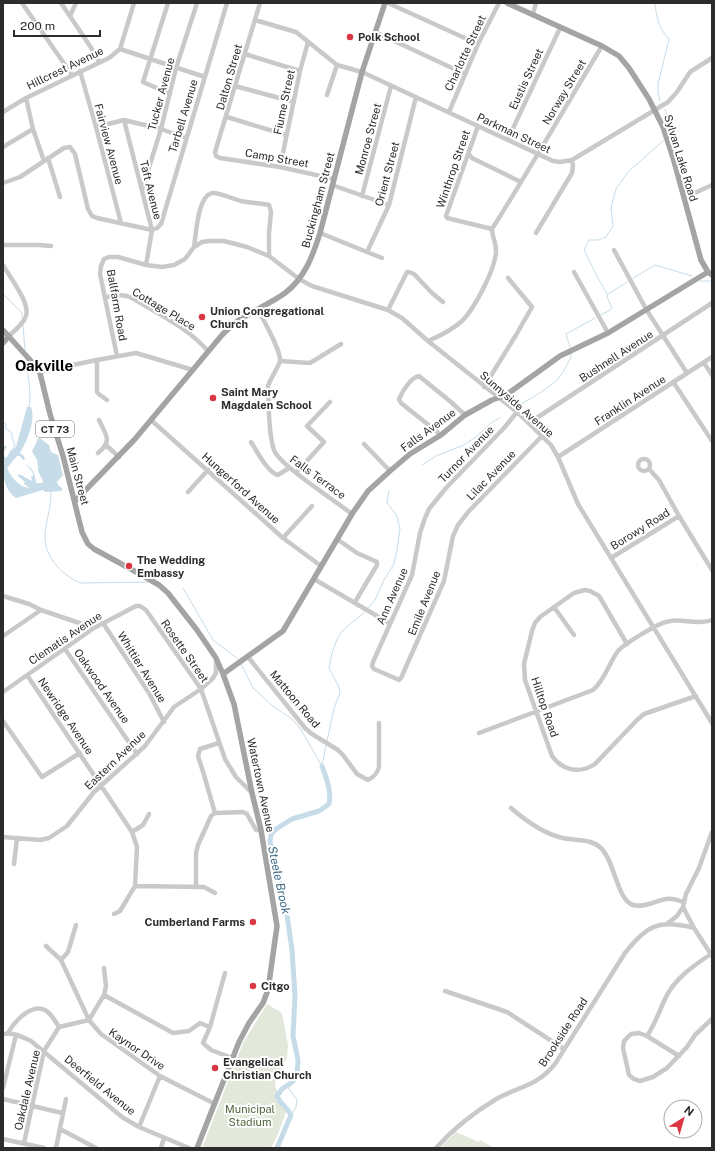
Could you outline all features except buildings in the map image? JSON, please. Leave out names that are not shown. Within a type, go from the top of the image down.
[{"type":"main road","name":"Buckingham Street","points":[[75,501],[119,457],[222,335],[236,323],[286,292],[299,279],[313,255],[320,233],[362,72],[385,3]]},
{"type":"main road","name":"Sylvan Lake Road","points":[[507,3],[602,46],[619,56],[624,62],[656,110],[667,139],[701,260],[710,274]]},
{"type":"main road","name":"Falls Avenue","points":[[224,674],[281,633],[368,490],[410,454],[441,435],[464,416],[498,398],[506,396],[560,356],[608,333],[646,309],[710,274]]},
{"type":"main road","name":"Main Street","points":[[3,330],[39,372],[75,501],[82,532],[88,544],[131,568]]},
{"type":"main road","points":[[3,342],[9,336]]},
{"type":"main road","name":"Watertown Avenue","points":[[131,568],[155,583],[172,597],[216,658],[224,674],[234,704],[261,830],[277,926],[268,990],[263,1003],[243,1032],[197,1148]]},
{"type":"street","points":[[22,3],[72,75]]},
{"type":"street","points":[[61,3],[99,62]]},
{"type":"street","points":[[70,16],[76,3]]},
{"type":"street","points":[[120,49],[134,3]]},
{"type":"street","points":[[168,3],[143,82],[170,94]]},
{"type":"street","name":"Tucker Avenue","points":[[142,190],[161,129],[176,68],[197,3]]},
{"type":"street","name":"Tarbell Avenue","points":[[152,230],[161,224],[227,3]]},
{"type":"street","name":"Dalton Street","points":[[216,156],[215,152],[227,117],[260,3]]},
{"type":"street","points":[[388,3],[478,44]]},
{"type":"street","name":"Charlotte Street","points":[[449,112],[464,74],[499,3]]},
{"type":"street","points":[[533,14],[536,3]]},
{"type":"street","points":[[255,20],[296,32],[337,65],[327,96]]},
{"type":"street","name":"Eustis Street","points":[[508,139],[560,28]]},
{"type":"street","points":[[375,32],[464,74]]},
{"type":"street","name":"Fiume Street","points":[[280,167],[300,71],[308,42]]},
{"type":"street","name":"Norway Street","points":[[492,229],[522,182],[602,46]]},
{"type":"street","name":"Hillcrest Avenue","points":[[3,112],[26,98],[109,58],[120,49],[205,77]]},
{"type":"street","points":[[245,54],[300,71]]},
{"type":"street","name":"Parkman Street","points":[[337,65],[362,72],[553,161],[560,162],[572,160],[668,102],[677,92],[690,72],[712,58]]},
{"type":"street","name":"Fairview Avenue","points":[[80,71],[121,222]]},
{"type":"street","points":[[235,86],[294,102]]},
{"type":"street","name":"Monroe Street","points":[[362,196],[392,86]]},
{"type":"street","name":"Orient Street","points":[[367,252],[389,205],[416,97]]},
{"type":"street","points":[[26,98],[33,129],[60,197]]},
{"type":"street","points":[[227,117],[286,135]]},
{"type":"street","points":[[96,127],[124,120],[161,129],[186,138]]},
{"type":"street","name":"Taft Avenue","points":[[124,120],[152,230],[146,265]]},
{"type":"street","name":"Winthrop Street","points":[[478,126],[446,216],[447,218],[492,229]]},
{"type":"street","points":[[3,147],[33,129]]},
{"type":"street","points":[[3,183],[20,177],[64,148],[70,147],[75,154],[88,209],[92,216],[152,230]]},
{"type":"street","points":[[469,154],[472,158],[522,182]]},
{"type":"street","name":"Camp Street","points":[[216,156],[220,158],[307,172],[333,182],[362,196],[389,205]]},
{"type":"street","points":[[536,233],[572,173],[572,160]]},
{"type":"street","points":[[684,198],[712,185]]},
{"type":"street","points":[[269,256],[271,212],[269,205],[242,201],[214,193],[208,194],[204,198],[194,246],[206,242],[224,241],[247,248],[269,256],[299,279]]},
{"type":"street","points":[[428,341],[446,333],[462,320],[472,307],[488,280],[496,252],[496,243],[492,234],[492,229]]},
{"type":"street","points":[[320,233],[382,258]]},
{"type":"street","points":[[3,245],[51,246]]},
{"type":"street","name":"Ballfarm Road","points":[[117,356],[100,274],[100,266],[104,259],[118,257],[146,265],[162,267],[174,266],[184,259],[194,246]]},
{"type":"street","points":[[614,250],[646,309],[687,373]]},
{"type":"street","points":[[3,265],[23,298],[27,310],[26,316],[9,336]]},
{"type":"street","points":[[388,310],[407,272],[414,274],[443,302]]},
{"type":"street","points":[[574,272],[608,333]]},
{"type":"street","points":[[484,387],[532,307],[508,278]]},
{"type":"street","name":"Sunnyside Avenue","points":[[299,279],[312,286],[388,310],[402,318],[484,387],[517,412],[542,436],[555,450],[578,504],[712,723]]},
{"type":"street","name":"Cottage Place","points":[[105,297],[116,295],[126,296],[135,300],[192,335],[208,351]]},
{"type":"street","name":"Bushnell Avenue","points":[[529,423],[712,303]]},
{"type":"street","points":[[258,309],[274,341],[280,360],[310,363],[341,344]]},
{"type":"street","points":[[39,372],[117,356],[136,354],[193,370]]},
{"type":"street","name":"Franklin Avenue","points":[[558,457],[712,358]]},
{"type":"street","points":[[97,360],[97,392],[106,400]]},
{"type":"street","name":"Falls Terrace","points":[[280,360],[268,386],[271,439],[274,452],[289,468],[352,514]]},
{"type":"street","points":[[704,363],[712,375]]},
{"type":"street","points":[[441,435],[401,403],[399,399],[404,390],[417,375],[451,402],[464,416]]},
{"type":"street","points":[[674,383],[712,441]]},
{"type":"street","points":[[296,473],[324,442],[307,426],[330,402]]},
{"type":"street","name":"Turnor Avenue","points":[[429,509],[446,488],[504,428],[517,412]]},
{"type":"street","points":[[99,420],[107,439],[107,446],[119,457]]},
{"type":"street","name":"Hungerford Avenue","points":[[151,420],[283,538],[321,566]]},
{"type":"street","name":"Lilac Avenue","points":[[456,529],[469,511],[542,436]]},
{"type":"street","points":[[251,442],[264,462],[275,474],[278,475],[289,468]]},
{"type":"street","points":[[364,444],[390,471]]},
{"type":"street","points":[[98,453],[107,446]]},
{"type":"street","points":[[649,469],[660,480],[679,516],[712,570]]},
{"type":"street","points":[[188,492],[208,470]]},
{"type":"street","points":[[283,538],[312,506]]},
{"type":"street","name":"Ann Avenue","points":[[372,666],[412,575],[422,527],[429,509]]},
{"type":"street","name":"Borowy Road","points":[[611,558],[679,516]]},
{"type":"street","name":"Emile Avenue","points":[[372,666],[374,669],[399,680],[414,651],[444,581],[453,536],[456,529]]},
{"type":"street","points":[[337,539],[357,553],[377,562],[355,602]]},
{"type":"street","points":[[314,579],[390,623]]},
{"type":"street","name":"Hilltop Road","points":[[627,644],[602,601],[594,593],[588,590],[574,593],[540,617],[535,623],[524,664],[525,680],[552,756],[560,765],[571,770],[586,769],[595,764],[644,714],[696,696]]},
{"type":"street","points":[[3,596],[30,604],[41,610],[94,628]]},
{"type":"street","name":"Clematis Avenue","points":[[3,692],[94,628],[136,606],[140,606]]},
{"type":"street","name":"Rosette Street","points":[[140,606],[146,610],[201,689],[225,759],[236,777],[252,793]]},
{"type":"street","points":[[554,607],[574,635]]},
{"type":"street","points":[[3,636],[41,610]]},
{"type":"street","points":[[479,733],[593,690],[599,684],[619,651],[627,644],[665,622],[674,621],[702,623],[712,620]]},
{"type":"street","name":"Whittier Avenue","points":[[103,623],[150,693],[164,722]]},
{"type":"street","name":"Oakwood Avenue","points":[[65,649],[137,754]]},
{"type":"street","name":"Eastern Avenue","points":[[3,837],[40,840],[57,834],[67,826],[101,784],[137,754],[152,738],[174,707],[179,702],[201,689],[213,678],[216,673],[216,658]]},
{"type":"street","name":"Mattoon Road","points":[[247,658],[305,728],[338,750],[344,755],[357,774],[368,780],[373,778],[378,773],[380,767],[379,723]]},
{"type":"street","name":"Newridge Avenue","points":[[27,675],[132,832],[137,847],[135,886],[120,911],[114,914]]},
{"type":"street","points":[[3,722],[42,777],[80,753]]},
{"type":"street","points":[[215,813],[198,752],[219,743]]},
{"type":"street","points":[[511,808],[530,824],[550,834],[563,838],[585,840],[600,847],[611,863],[622,896],[627,902],[639,906],[666,899],[683,904],[685,912],[711,955],[693,966],[672,987],[654,1025],[647,1036]]},
{"type":"street","points":[[196,886],[196,853],[211,816],[215,813],[243,812],[247,814],[256,830],[261,830]]},
{"type":"street","points":[[132,832],[143,825],[149,814]]},
{"type":"street","name":"Brookside Road","points":[[668,923],[677,916],[683,904],[699,868],[712,832]]},
{"type":"street","points":[[14,864],[16,838]]},
{"type":"street","points":[[135,886],[196,886],[204,887],[215,893]]},
{"type":"street","name":"Brookside Road","points":[[436,1148],[468,1119],[484,1107],[547,1074],[555,1064],[625,953],[634,941],[643,933],[655,925],[668,923],[694,928]]},
{"type":"street","points":[[61,960],[68,952],[76,925]]},
{"type":"street","name":"Kaynor Drive","points":[[46,946],[61,960],[89,1020],[101,1034],[160,1076],[215,1104]]},
{"type":"street","points":[[6,1033],[19,1018],[30,1010],[39,1008],[47,1010],[59,1027],[89,1020],[104,995],[106,986],[104,968]]},
{"type":"street","points":[[225,973],[210,1027],[203,1043],[211,1050],[232,1058]]},
{"type":"street","points":[[445,991],[507,1012],[564,1049]]},
{"type":"street","points":[[104,995],[173,1033],[189,1031],[200,1023],[210,1027]]},
{"type":"street","points":[[679,1056],[647,1036],[639,1033],[631,1034],[624,1041],[623,1048],[629,1075],[640,1081],[653,1077],[667,1068],[679,1056],[687,1047],[696,1035],[712,1020]]},
{"type":"street","name":"Oakdale Avenue","points":[[24,1143],[44,1051],[59,1027]]},
{"type":"street","name":"Deerfield Avenue","points":[[6,1033],[31,1041],[122,1117],[139,1127],[189,1148]]},
{"type":"street","points":[[3,1088],[16,1035]]},
{"type":"street","points":[[139,1127],[160,1076]]},
{"type":"street","points":[[3,1099],[62,1113]]},
{"type":"street","points":[[56,1148],[66,1099]]},
{"type":"street","points":[[60,1129],[96,1148]]},
{"type":"street","points":[[3,1138],[44,1148]]},
{"type":"street","points":[[161,1148],[164,1138]]},
{"type":"green space","name":"Municipal Stadium","points":[[267,1004],[282,1013],[288,1045],[287,1059],[277,1074],[275,1086],[286,1112],[278,1134],[271,1148],[202,1148],[243,1043]]},
{"type":"green space","points":[[456,1132],[479,1142],[480,1140],[494,1148],[440,1148]]},
{"type":"water","points":[[27,407],[31,407],[32,425],[20,453],[24,456],[25,460],[23,460],[20,456],[17,456],[7,468],[19,484],[26,488],[30,488],[24,484],[25,482],[18,476],[19,474],[32,481],[31,476],[33,476],[33,473],[25,463],[34,472],[36,483],[42,483],[43,481],[38,471],[37,460],[32,451],[37,439],[40,438],[49,445],[51,452],[58,455],[63,475],[57,482],[62,488],[62,491],[45,492],[43,490],[16,498],[7,488],[3,467],[3,453],[5,458],[11,450],[16,447]]},
{"type":"water","points":[[3,446],[7,446],[3,453]]},
{"type":"waterway","points":[[655,3],[659,22],[669,39],[658,84],[660,101]]},
{"type":"waterway","points":[[665,109],[672,132],[669,138]]},
{"type":"waterway","points":[[601,315],[612,308],[607,297],[608,295],[584,250],[589,240],[598,240],[606,237],[613,226],[611,208],[616,189],[628,172],[664,140]]},
{"type":"waterway","points":[[632,279],[655,265],[692,276]]},
{"type":"waterway","points":[[608,294],[629,281]]},
{"type":"waterway","points":[[700,281],[712,281]]},
{"type":"waterway","name":"Steele Brook","points":[[3,294],[22,313],[22,317]]},
{"type":"waterway","points":[[570,347],[566,334],[595,318]]},
{"type":"waterway","name":"Steele Brook","points":[[23,325],[25,351]]},
{"type":"waterway","points":[[514,407],[537,395],[558,379],[568,363],[571,354]]},
{"type":"waterway","name":"Steele Brook","points":[[26,359],[30,389],[29,407]]},
{"type":"waterway","points":[[422,465],[436,456],[464,445],[477,436],[491,423],[500,418]]},
{"type":"waterway","points":[[3,422],[6,424],[5,429],[8,429],[12,434],[15,445],[13,449]]},
{"type":"waterway","name":"Steele Brook","points":[[51,491],[51,501],[45,537],[46,546],[56,565],[61,570],[80,583],[148,582]]},
{"type":"waterway","points":[[368,608],[375,600],[384,580],[394,564],[397,550],[400,528],[396,514],[387,503],[389,491]]},
{"type":"waterway","name":"Steele Brook","points":[[183,588],[213,640],[238,659]]},
{"type":"waterway","points":[[327,741],[334,708],[340,693],[339,687],[329,668],[332,653],[338,637],[343,630],[366,611]]},
{"type":"waterway","name":"Steele Brook","points":[[241,664],[253,688],[274,707],[292,719],[300,728],[322,766]]},
{"type":"waterway","points":[[322,766],[326,745]]},
{"type":"waterway","name":"Steele Brook","points":[[277,1148],[291,1115],[277,1096],[282,1089],[297,1077],[298,1060],[293,1036],[295,996],[292,950],[287,915],[270,841],[271,834],[276,829],[292,819],[319,811],[329,804],[329,790],[322,766]]},
{"type":"waterway","name":"Steele Brook","points":[[287,1086],[297,1100],[296,1107],[291,1115]]},
{"type":"place","name":"Polk School","points":[[350,37]]},
{"type":"place","name":"Union Congregational Church","points":[[202,317]]},
{"type":"place","name":"Saint Mary Magdalen School","points":[[213,398]]},
{"type":"place","name":"The Wedding Embassy","points":[[129,566]]},
{"type":"place","name":"Cumberland Farms","points":[[253,922]]},
{"type":"place","name":"Citgo","points":[[253,986]]},
{"type":"place","name":"Evangelical Christian Church","points":[[215,1068]]},
{"type":"district","name":"Oakville","points":[[44,365]]}]
